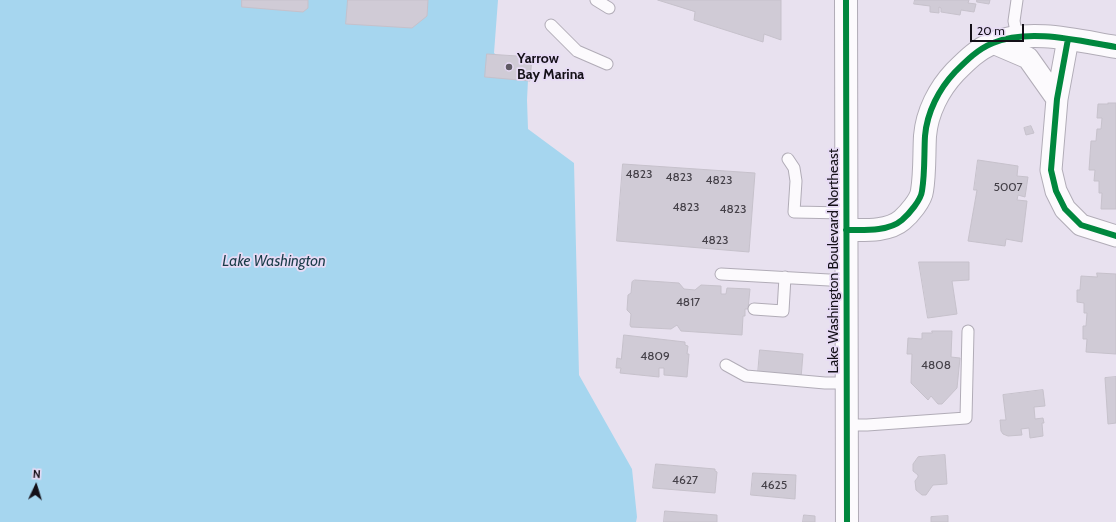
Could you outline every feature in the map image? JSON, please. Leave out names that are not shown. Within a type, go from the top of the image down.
[{"type":"main road","name":"Lake Washington Boulevard Northeast","points":[[846,0],[847,522]]},
{"type":"main road","points":[[846,221],[882,229],[901,221],[912,209],[922,192],[925,134],[937,96],[950,78],[975,53],[993,43],[1017,37],[1034,36],[1068,39],[1116,47]]},
{"type":"street","points":[[1068,39],[1057,99],[1050,170],[1056,191],[1065,209],[1082,225],[1116,236]]},
{"type":"street","points":[[993,43],[1028,58],[1057,99]]},
{"type":"lane","points":[[596,0],[609,8]]},
{"type":"lane","points":[[1017,0],[1014,21],[1017,37]]},
{"type":"lane","points":[[551,24],[577,51],[607,64]]},
{"type":"lane","points":[[788,159],[794,168],[796,181],[794,212],[846,221]]},
{"type":"lane","points":[[721,274],[847,281]]},
{"type":"lane","points":[[754,309],[783,311],[785,277]]},
{"type":"lane","points":[[847,425],[966,418],[968,331]]},
{"type":"lane","points":[[726,365],[746,376],[825,383],[847,383]]},
{"type":"water","name":"Lake Washington","points":[[0,0],[498,0],[494,53],[528,80],[528,129],[574,163],[579,375],[632,469],[637,517],[636,522],[0,522]]},
{"type":"building","points":[[242,0],[308,0],[308,8],[303,12],[242,7]]},
{"type":"building","points":[[348,0],[428,0],[427,16],[412,28],[346,24]]},
{"type":"building","points":[[658,0],[781,0],[781,40],[764,34],[763,42],[694,20],[695,12]]},
{"type":"building","points":[[915,0],[969,0],[968,3],[976,4],[974,12],[961,10],[960,15],[941,12],[941,8],[939,7],[939,13],[930,12],[930,6],[914,4]]},
{"type":"building","points":[[977,0],[990,0],[989,4],[977,2]]},
{"type":"building","name":"Yarrow Bay Marina","points":[[487,54],[532,57],[530,81],[485,77]]},
{"type":"building","points":[[1116,103],[1116,209],[1101,209],[1102,193],[1099,193],[1099,181],[1094,181],[1095,170],[1089,170],[1091,141],[1096,141],[1097,129],[1101,129],[1102,118],[1097,118],[1098,104]]},
{"type":"building","points":[[1031,126],[1034,133],[1026,135],[1024,128]]},
{"type":"building","points":[[978,160],[1018,166],[1017,176],[1028,177],[1025,197],[1018,195],[1017,200],[1027,201],[1022,242],[1006,239],[1005,246],[968,241],[977,190],[974,190]]},
{"type":"building","points":[[623,164],[755,173],[749,252],[617,241]]},
{"type":"building","points":[[919,262],[969,262],[969,280],[952,281],[957,314],[928,318]]},
{"type":"building","points":[[1097,273],[1116,274],[1116,354],[1086,352],[1087,339],[1083,339],[1083,326],[1086,326],[1087,313],[1084,313],[1084,303],[1077,302],[1077,290],[1080,290],[1081,276],[1097,277]]},
{"type":"building","points":[[635,280],[679,283],[684,289],[695,290],[701,285],[721,286],[721,294],[726,294],[727,288],[750,289],[748,309],[745,309],[745,316],[743,316],[742,335],[681,331],[677,325],[671,329],[631,327],[631,314],[627,310],[628,295],[631,293],[632,282]]},
{"type":"building","points":[[932,331],[952,331],[951,357],[960,358],[957,388],[942,404],[938,404],[931,396],[928,400],[911,383],[912,354],[907,354],[908,338],[922,339],[922,333],[932,333]]},
{"type":"building","points":[[624,335],[685,342],[685,345],[688,346],[687,354],[689,354],[687,377],[664,375],[664,368],[659,368],[659,377],[620,373],[621,368],[616,368],[617,358],[621,359]]},
{"type":"building","points":[[760,350],[803,354],[801,378],[758,374]]},
{"type":"building","points":[[1116,377],[1116,423],[1108,424],[1105,378]]},
{"type":"building","points":[[1043,390],[1045,406],[1034,407],[1035,419],[1043,418],[1043,436],[1030,438],[1029,428],[1021,429],[1022,435],[1008,436],[1003,434],[1001,431],[1000,420],[1006,420],[1003,395]]},
{"type":"building","points":[[945,455],[947,484],[933,485],[926,495],[922,495],[916,490],[915,481],[918,475],[913,471],[913,464],[918,457]]},
{"type":"building","points":[[656,464],[715,469],[717,472],[715,493],[653,488]]},
{"type":"building","points":[[753,473],[796,475],[795,499],[751,495]]},
{"type":"building","points":[[665,511],[717,515],[717,522],[664,522]]},
{"type":"building","points":[[804,515],[815,516],[815,522],[803,522]]},
{"type":"building","points":[[948,516],[948,522],[931,522],[931,517]]},
{"type":"cycle path","points":[[846,0],[847,522]]},
{"type":"cycle path","points":[[846,230],[875,230],[890,227],[902,220],[914,207],[922,191],[926,127],[935,101],[939,93],[955,72],[964,63],[988,45],[1023,36],[1038,36],[1071,39],[1116,47]]},
{"type":"cycle path","points":[[1068,39],[1057,99],[1051,170],[1056,191],[1065,209],[1081,225],[1116,236]]},
{"type":"place","name":"Yarrow Bay Marina","points":[[509,67]]}]
